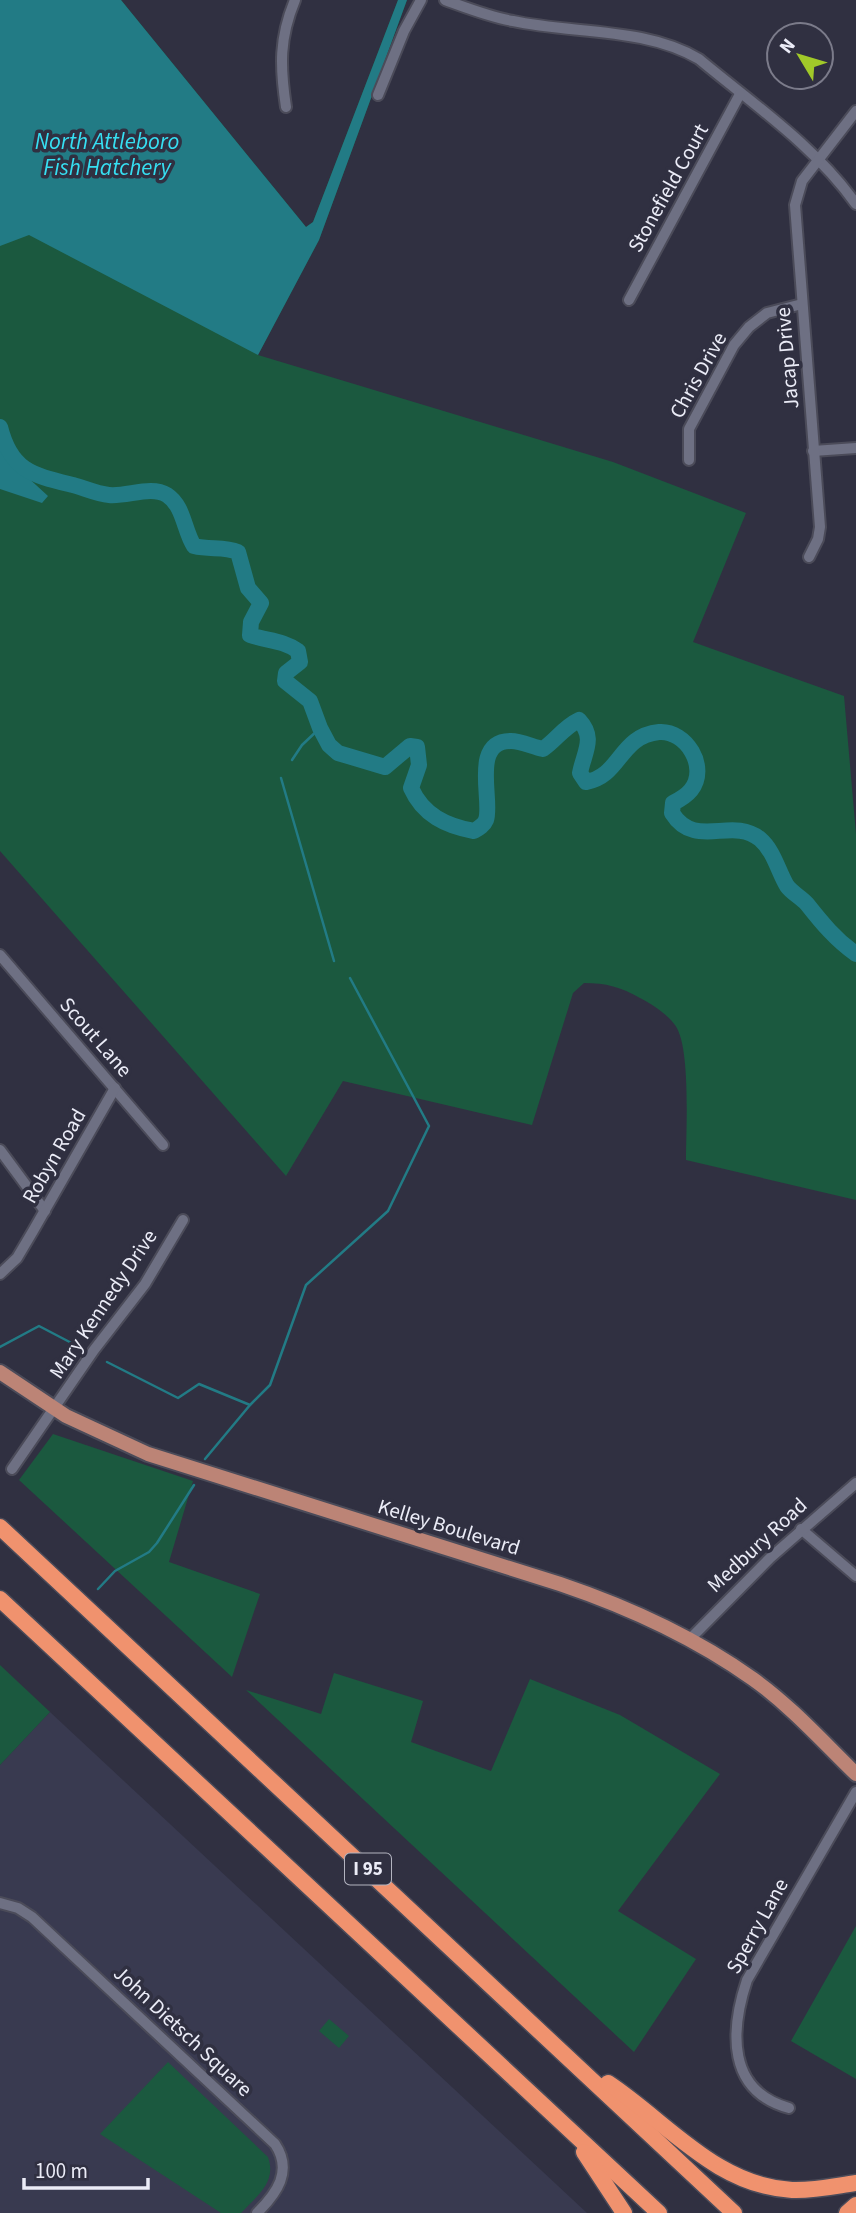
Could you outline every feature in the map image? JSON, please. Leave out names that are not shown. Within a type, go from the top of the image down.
[{"type":"highway","name":"I 95","points":[[0,1527],[734,2213]]},
{"type":"highway","name":"I 95","points":[[0,1599],[659,2213]]},
{"type":"highway","points":[[568,2056],[623,2093],[714,2165],[737,2177],[766,2186],[798,2190],[856,2183]]},
{"type":"highway","points":[[567,2127],[624,2213]]},
{"type":"highway","points":[[847,2213],[856,2205]]},
{"type":"main road","name":"Kelley Boulevard","points":[[0,1372],[56,1409],[106,1437],[158,1458],[609,1601],[689,1640],[773,1695],[856,1774]]},
{"type":"street","points":[[286,107],[280,49],[295,0]]},
{"type":"street","points":[[378,95],[404,32],[421,0]]},
{"type":"street","points":[[445,0],[513,22],[676,47],[699,60],[818,160],[856,204]]},
{"type":"street","name":"Stonefield Court","points":[[629,300],[740,94]]},
{"type":"street","name":"Jacap Drive","points":[[809,557],[820,533],[795,205],[802,181],[856,111]]},
{"type":"street","name":"Chris Drive","points":[[689,460],[689,429],[734,345],[749,327],[767,313],[802,304]]},
{"type":"street","points":[[813,451],[856,448]]},
{"type":"street","name":"Scout Lane","points":[[0,955],[163,1145]]},
{"type":"street","name":"Robyn Road","points":[[0,1275],[16,1258],[45,1211],[115,1088]]},
{"type":"street","points":[[0,1150],[45,1211]]},
{"type":"street","name":"Mary Kennedy Drive","points":[[12,1469],[56,1409],[94,1350],[145,1284],[183,1220]]},
{"type":"street","name":"Medbury Road","points":[[689,1640],[802,1529],[856,1483]]},
{"type":"street","points":[[802,1529],[856,1576]]},
{"type":"street","name":"Sperry Lane","points":[[789,2108],[761,2098],[748,2080],[737,2046],[736,2025],[740,2000],[747,1980],[856,1792]]},
{"type":"street","name":"John Dietsch Square","points":[[0,1903],[18,1908],[32,1917],[275,2144],[284,2166],[282,2179],[257,2213]]},
{"type":"shaded area","points":[[0,0],[121,0],[306,227],[313,222],[398,0],[407,0],[319,240],[258,355],[613,462],[746,513],[693,642],[844,696],[856,834],[856,1200],[686,1160],[686,1069],[680,1036],[675,1025],[659,1010],[633,994],[613,986],[592,983],[584,983],[573,993],[532,1125],[343,1081],[286,1176],[0,851]]},
{"type":"shaded area","points":[[53,1434],[193,1481],[169,1562],[260,1594],[232,1677],[19,1480]]},
{"type":"shaded area","points":[[0,1665],[50,1712],[0,1765]]},
{"type":"shaded area","points":[[334,1673],[423,1701],[411,1742],[491,1771],[530,1679],[620,1715],[720,1774],[618,1911],[696,1959],[634,2052],[246,1690],[321,1714]]},
{"type":"shaded area","points":[[50,1712],[587,2213],[0,2213],[0,1765]]},
{"type":"shaded area","points":[[856,1926],[856,2079],[791,2041]]},
{"type":"shaded area","points":[[329,2019],[349,2036],[339,2048],[319,2031]]},
{"type":"shaded area","points":[[168,2062],[268,2157],[268,2181],[241,2213],[221,2213],[100,2134]]},
{"type":"water","name":"North Attleboro Fish Hatchery","points":[[0,0],[121,0],[306,227],[313,222],[398,0],[407,0],[319,240],[258,355],[29,235],[0,246]]},
{"type":"water","points":[[0,444],[24,474],[48,496],[42,503],[0,489]]},
{"type":"waterway","points":[[0,427],[10,453],[25,469],[46,478],[104,494],[161,492],[177,506],[194,546],[238,552],[248,588],[261,603],[251,622],[250,635],[281,643],[298,651],[300,662],[286,673],[285,681],[310,701],[329,745],[338,753],[385,767],[410,746],[417,747],[419,765],[411,788],[422,805],[436,818],[474,831],[484,823],[487,811],[487,761],[498,744],[515,741],[543,749],[579,720],[588,739],[580,773],[586,782],[607,772],[628,748],[646,735],[669,733],[686,743],[696,761],[696,781],[691,790],[673,803],[672,813],[681,824],[703,831],[738,830],[760,839],[772,855],[789,888],[856,954]]},
{"type":"waterway","points":[[292,760],[302,745],[320,728]]},
{"type":"waterway","points":[[281,778],[334,961]]},
{"type":"waterway","points":[[107,1362],[178,1398],[199,1384],[250,1405],[270,1385],[306,1285],[388,1211],[429,1126],[350,978]]},
{"type":"waterway","points":[[0,1347],[39,1326],[83,1349]]},
{"type":"waterway","points":[[205,1459],[250,1405]]},
{"type":"waterway","points":[[98,1589],[115,1571],[149,1552],[194,1485]]}]
